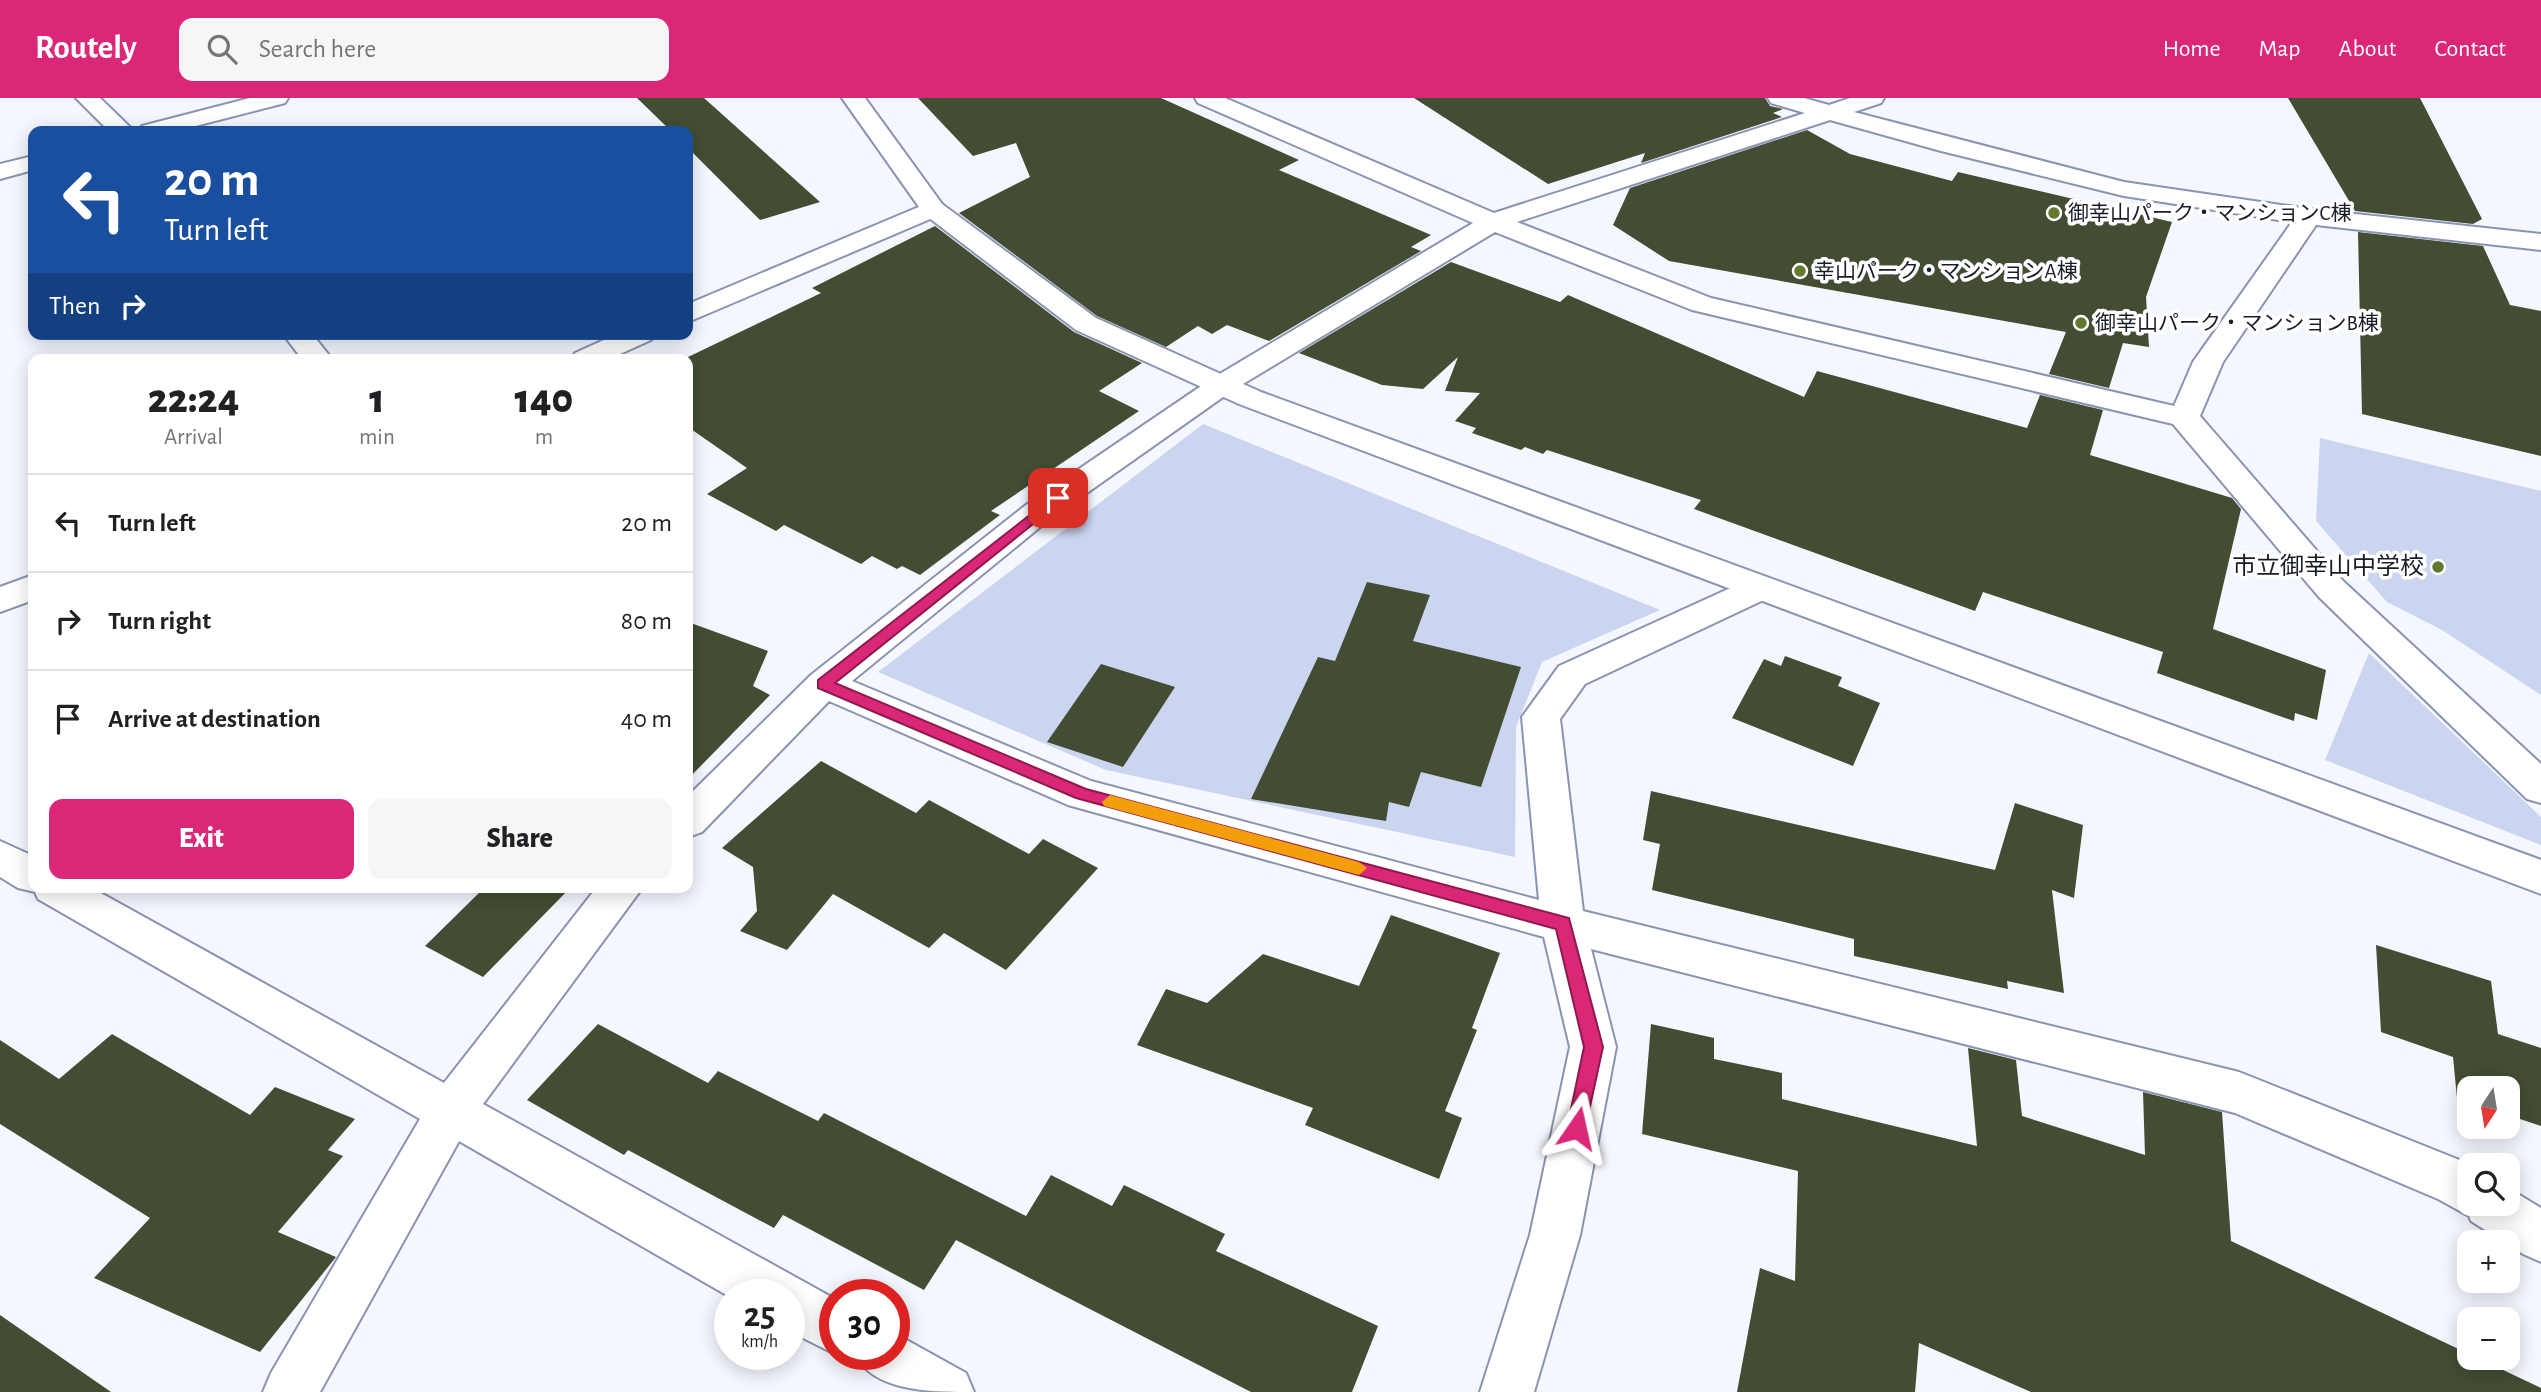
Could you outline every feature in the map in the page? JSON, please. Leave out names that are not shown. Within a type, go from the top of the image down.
[{"type":"street","points":[[87,98],[117,126]]},
{"type":"street","points":[[168,126],[277,98]]},
{"type":"street","points":[[853,98],[933,209],[1086,324],[1250,398],[2541,877]]},
{"type":"street","points":[[1206,98],[1493,222],[1702,304],[2183,417],[2331,589],[2541,788]]},
{"type":"street","points":[[1779,98],[1949,146],[2124,189],[2309,217],[2541,242]]},
{"type":"street","points":[[693,816],[824,684],[1038,512],[1223,384],[1493,222],[1873,98]]},
{"type":"street","points":[[0,172],[28,164]]},
{"type":"street","points":[[693,311],[933,209]]},
{"type":"street","points":[[2183,417],[2208,362],[2309,217]]},
{"type":"street","points":[[595,354],[627,340]]},
{"type":"street","points":[[1507,1392],[1555,1235],[1593,1047],[1563,923],[1541,717],[1572,676],[1760,588]]},
{"type":"street","points":[[0,600],[28,589]]},
{"type":"street","points":[[824,684],[1082,794],[1563,923],[2239,1093],[2457,1183]]},
{"type":"street","points":[[0,857],[28,873]]},
{"type":"street","points":[[64,893],[748,1279]]},
{"type":"street","points":[[290,1392],[451,1110],[617,893]]},
{"type":"street","points":[[2508,1216],[2541,1237]]},
{"type":"street","points":[[909,1370],[947,1392]]},
{"type":"shaded area","points":[[1203,424],[1660,610],[1542,662],[1516,727],[1515,857],[1106,770],[878,672]]},
{"type":"shaded area","points":[[2320,438],[2541,491],[2541,695],[2442,630],[2387,602],[2316,521]]},
{"type":"shaded area","points":[[2369,653],[2541,817],[2541,845],[2325,760]]},
{"type":"building","points":[[637,98],[704,98],[820,202],[760,220],[693,153],[693,126],[666,126]]},
{"type":"building","points":[[918,98],[1161,98],[1299,160],[1279,170],[1431,235],[1411,247],[1421,251],[1269,341],[1227,325],[1212,334],[1198,326],[1166,347],[1097,316],[959,213],[1030,177],[1016,143],[973,156]]},
{"type":"building","points":[[1414,98],[1765,98],[1770,106],[1783,109],[1773,113],[1782,117],[1641,163],[1645,153],[1548,184]]},
{"type":"building","points":[[2288,98],[2420,98],[2482,219],[2473,224],[2355,211]]},
{"type":"building","points":[[1807,130],[1850,154],[1952,181],[1958,172],[2172,222],[2146,297],[2149,347],[2123,343],[2109,388],[2049,374],[2066,332],[1669,261],[1613,225],[1630,188]]},
{"type":"building","points":[[935,226],[1074,332],[1142,363],[1099,391],[1139,411],[991,511],[1000,515],[920,575],[902,566],[897,569],[872,556],[861,564],[784,525],[776,531],[707,494],[747,468],[693,430],[693,355],[821,293],[812,288]]},
{"type":"building","points":[[2358,232],[2483,246],[2510,305],[2541,311],[2541,456],[2362,414]]},
{"type":"building","points":[[1451,262],[1560,302],[1568,295],[1804,397],[1817,371],[2027,428],[2040,395],[2103,410],[2090,455],[2232,498],[2241,509],[2213,629],[2326,670],[2317,720],[2295,713],[2294,721],[2157,673],[2163,652],[1983,592],[1975,611],[1694,509],[1701,500],[1547,450],[1543,454],[1525,447],[1521,450],[1472,433],[1476,428],[1455,421],[1480,393],[1445,391],[1458,357],[1423,389],[1382,385],[1299,353]]},
{"type":"building","points":[[1367,582],[1430,595],[1413,641],[1521,667],[1481,787],[1421,772],[1409,807],[1389,802],[1386,821],[1251,799],[1318,657],[1335,661]]},
{"type":"building","points":[[693,624],[768,651],[753,686],[770,695],[693,774]]},
{"type":"building","points":[[1785,656],[1842,677],[1838,686],[1880,703],[1853,766],[1732,718],[1764,659],[1781,666]]},
{"type":"building","points":[[1101,664],[1175,687],[1123,767],[1047,742]]},
{"type":"building","points":[[821,761],[916,813],[929,800],[1029,854],[1043,839],[1098,868],[1006,970],[944,933],[929,948],[833,894],[787,950],[740,931],[757,911],[753,867],[722,848]]},
{"type":"building","points":[[1651,791],[1995,870],[2015,803],[2083,825],[2074,898],[2052,890],[2064,993],[2007,981],[2008,989],[1854,956],[1854,939],[1652,890],[1660,844],[1643,840]]},
{"type":"building","points":[[479,893],[565,893],[483,977],[425,946]]},
{"type":"building","points":[[1391,915],[1500,953],[1472,1028],[1477,1030],[1445,1111],[1462,1118],[1439,1179],[1305,1125],[1313,1108],[1137,1045],[1166,989],[1207,1003],[1263,954],[1359,986]]},
{"type":"building","points":[[2376,945],[2491,981],[2498,1034],[2541,1048],[2541,1126],[2520,1119],[2520,1076],[2457,1076],[2457,1098],[2453,1057],[2381,1032]]},
{"type":"building","points":[[598,1024],[708,1083],[718,1071],[818,1121],[824,1113],[1026,1216],[1051,1175],[1112,1206],[1124,1185],[1225,1234],[1216,1251],[1378,1326],[1352,1392],[1251,1392],[956,1240],[924,1290],[910,1283],[910,1279],[903,1279],[783,1215],[774,1228],[628,1150],[624,1155],[527,1100]]},
{"type":"building","points":[[1651,1024],[1714,1038],[1714,1059],[1782,1073],[1782,1099],[1977,1146],[1968,1048],[2016,1060],[2022,1116],[2145,1155],[2143,1092],[2222,1112],[2231,1241],[2457,1348],[2457,1370],[2503,1370],[2541,1388],[2541,1392],[2031,1392],[1919,1343],[1915,1392],[1737,1392],[1760,1268],[1795,1281],[1798,1171],[1642,1134]]},
{"type":"building","points":[[112,1034],[250,1115],[275,1087],[355,1119],[328,1150],[343,1156],[278,1232],[336,1257],[260,1352],[94,1278],[150,1218],[0,1124],[0,1040],[59,1079]]},
{"type":"building","points":[[0,1315],[111,1392],[0,1392]]},
{"type":"slow traffic","points":[[1110,802],[1359,868]]},
{"type":"place","name":"御幸山パーク・マンションC棟","points":[[2054,213]]},
{"type":"place","name":"幸山パーク・マンションA棟","points":[[1800,271]]},
{"type":"place","name":"御幸山パーク・マンションB棟","points":[[2081,323]]},
{"type":"place","name":"市立御幸山中学校","points":[[2438,567]]},
{"type":"route","points":[[1058,498],[824,684],[1082,794],[1563,923],[1593,1047],[1577,1128]]}]
